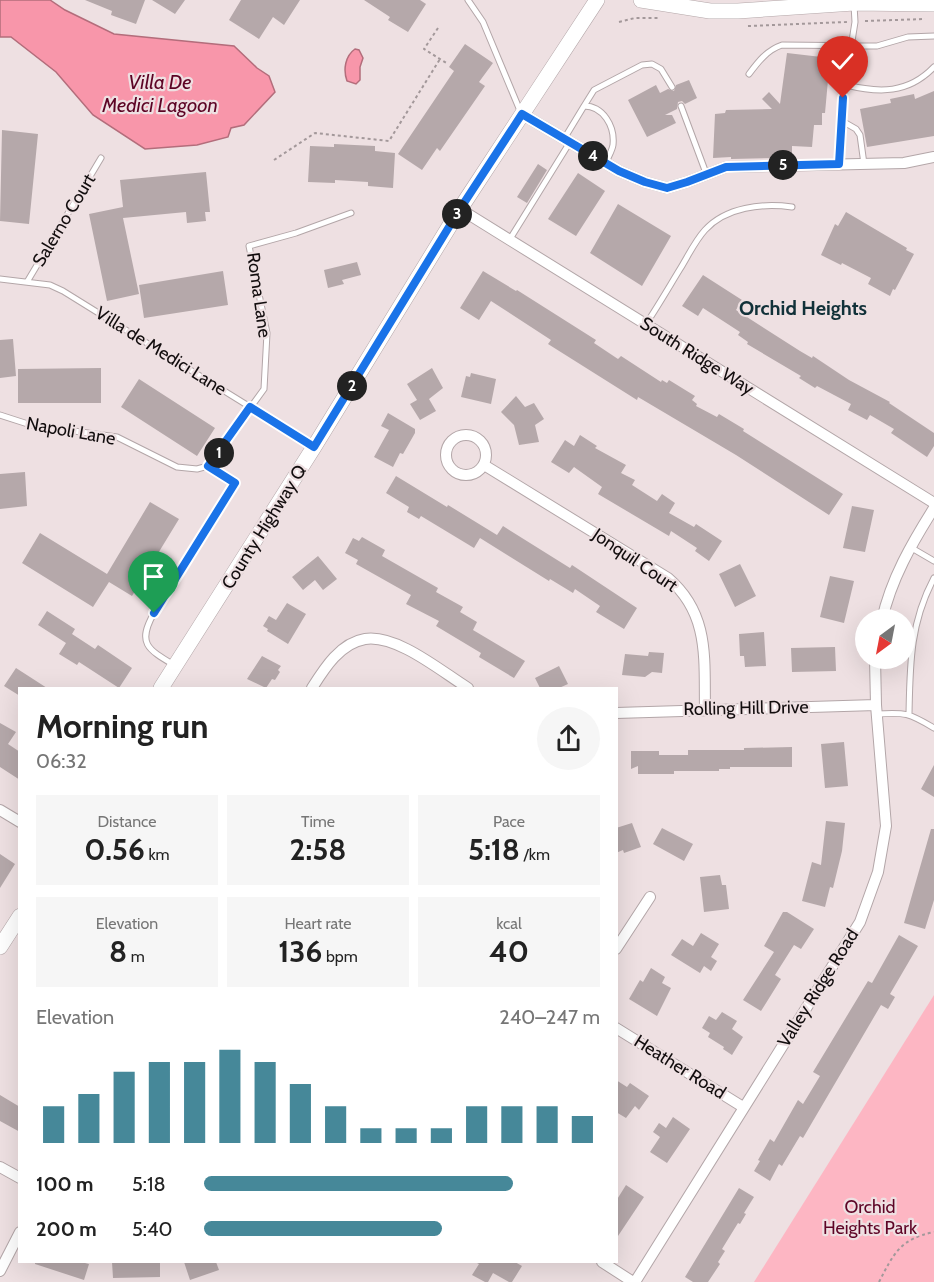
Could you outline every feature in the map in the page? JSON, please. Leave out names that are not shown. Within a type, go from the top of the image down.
[{"type":"main road","name":"County Highway Q","points":[[162,687],[314,447],[460,209],[597,0]]},
{"type":"main road","points":[[641,0],[700,10],[738,11],[854,3],[934,4]]},
{"type":"main road","points":[[0,947],[18,919]]},
{"type":"street","points":[[522,114],[606,163],[645,182],[667,188],[726,167],[904,163],[934,157]]},
{"type":"street","name":"South Ridge Way","points":[[460,209],[934,503]]},
{"type":"street","name":"Jonquil Court","points":[[484,465],[668,578],[681,589],[693,606],[703,641],[705,709]]},
{"type":"street","points":[[885,609],[892,586],[910,547],[934,508]]},
{"type":"street","points":[[313,687],[334,657],[364,639],[398,644],[466,687]]},
{"type":"street","name":"Valley Ridge Road","points":[[634,1282],[860,922],[878,872],[884,844],[886,812],[876,710],[875,669]]},
{"type":"street","name":"Rolling Hill Drive","points":[[618,713],[705,709],[876,710]]},
{"type":"street","points":[[0,810],[18,821]]},
{"type":"street","points":[[618,946],[650,897]]},
{"type":"street","name":"Heather Road","points":[[618,1029],[743,1107]]},
{"type":"street","points":[[0,1167],[18,1177]]},
{"type":"street","points":[[0,1271],[18,1236]]},
{"type":"street","points":[[604,1263],[634,1282]]},
{"type":"lane","points":[[468,0],[487,30],[522,114]]},
{"type":"lane","points":[[839,164],[846,84],[855,22],[854,3]]},
{"type":"lane","points":[[749,74],[773,48],[782,45],[877,46],[908,37],[934,36]]},
{"type":"lane","points":[[510,239],[594,90],[642,65],[652,64],[661,69],[672,87]]},
{"type":"lane","points":[[846,84],[870,91],[892,90],[915,80],[934,67]]},
{"type":"lane","points":[[584,106],[597,108],[607,118],[613,142],[606,163]]},
{"type":"lane","points":[[681,106],[706,173]]},
{"type":"lane","points":[[842,121],[856,129],[860,135],[864,164]]},
{"type":"lane","name":"Salerno Court","points":[[27,282],[101,158]]},
{"type":"lane","points":[[646,324],[695,243],[716,220],[733,211],[755,207],[792,207]]},
{"type":"lane","name":"Roma Lane","points":[[250,407],[264,389],[267,333],[249,246],[296,233],[351,213]]},
{"type":"lane","name":"Villa de Medici Lane","points":[[0,279],[50,285],[63,291],[314,447]]},
{"type":"lane","points":[[175,666],[154,653],[146,644],[144,637],[146,627],[235,483],[208,466],[250,407]]},
{"type":"lane","name":"Napoli Lane","points":[[0,415],[31,425],[117,436],[187,470],[208,466]]},
{"type":"lane","points":[[910,547],[934,561]]},
{"type":"lane","points":[[909,714],[910,654],[914,632],[919,612],[934,578]]},
{"type":"lane","points":[[876,710],[909,714],[934,728]]},
{"type":"path","points":[[619,22],[635,18]]},
{"type":"path","points":[[866,21],[934,19]]},
{"type":"path","points":[[438,28],[424,50],[448,64]]},
{"type":"path","points":[[274,160],[315,133],[389,141],[440,59]]},
{"type":"path","points":[[879,1282],[890,1260],[903,1244],[921,1235],[934,1232]]},
{"type":"green space","name":"Orchid Heights Park","points":[[934,995],[934,1282],[754,1282]]},
{"type":"water","name":"Villa De Medici Lagoon","points":[[0,0],[50,0],[114,34],[234,46],[269,76],[275,92],[244,125],[231,128],[228,137],[197,145],[145,149],[93,115],[56,72],[11,37],[0,37]]},
{"type":"water","points":[[355,49],[359,50],[363,58],[360,80],[356,84],[347,81],[345,72],[347,59]]},
{"type":"building","points":[[85,0],[145,0],[136,24],[111,15],[112,11]]},
{"type":"building","points":[[152,0],[185,0],[175,14]]},
{"type":"building","points":[[241,0],[300,0],[284,25],[273,17],[259,39],[229,20]]},
{"type":"building","points":[[364,0],[420,0],[426,4],[408,32],[388,20],[390,17]]},
{"type":"building","points":[[465,44],[493,63],[479,82],[485,86],[440,151],[437,148],[422,170],[398,154],[454,71],[449,67]]},
{"type":"building","points":[[787,53],[830,58],[825,113],[822,113],[822,125],[814,125],[812,147],[792,146],[792,153],[777,153],[779,158],[713,158],[715,114],[725,113],[726,110],[772,109],[762,99],[769,92],[780,104]]},
{"type":"building","points":[[689,80],[697,98],[685,104],[682,101],[678,102],[677,109],[665,115],[672,115],[676,123],[647,137],[628,100],[656,85],[660,93],[668,89],[674,91],[676,85]]},
{"type":"building","points":[[934,91],[934,136],[867,147],[860,109],[891,103],[890,99],[914,94],[915,99]]},
{"type":"building","points":[[2,130],[38,134],[29,224],[0,221]]},
{"type":"building","points":[[334,144],[375,146],[375,151],[395,153],[393,188],[368,186],[368,182],[335,180],[335,183],[308,182],[310,146],[334,147]]},
{"type":"building","points":[[538,164],[547,170],[527,203],[517,197]]},
{"type":"building","points":[[206,172],[210,212],[205,212],[206,221],[187,223],[186,212],[123,218],[139,294],[107,301],[89,214],[123,207],[120,180]]},
{"type":"building","points":[[578,173],[605,191],[576,236],[548,219]]},
{"type":"building","points":[[618,204],[671,236],[642,286],[590,253]]},
{"type":"building","points":[[846,212],[914,254],[890,296],[868,284],[871,278],[821,255],[835,224],[838,226]]},
{"type":"building","points":[[357,262],[361,275],[342,280],[344,284],[328,288],[324,270]]},
{"type":"building","points":[[223,271],[228,305],[144,318],[139,285]]},
{"type":"building","points":[[483,271],[596,340],[594,343],[618,359],[621,356],[661,382],[662,380],[667,383],[669,380],[695,396],[692,400],[697,404],[696,406],[717,417],[719,414],[843,494],[829,515],[736,455],[638,397],[637,400],[548,344],[551,340],[491,301],[479,320],[460,308]]},
{"type":"building","points":[[703,275],[742,300],[736,310],[800,351],[812,358],[813,356],[849,380],[890,402],[934,433],[934,446],[927,457],[891,433],[894,429],[870,415],[867,420],[848,410],[851,404],[817,386],[815,388],[799,378],[801,376],[747,344],[748,342],[738,335],[740,332],[703,308],[698,316],[682,306]]},
{"type":"building","points":[[13,339],[16,376],[0,378],[0,340]]},
{"type":"building","points":[[101,368],[101,403],[18,403],[18,369]]},
{"type":"building","points":[[432,368],[443,388],[429,399],[436,411],[420,420],[410,404],[417,400],[407,384]]},
{"type":"building","points":[[471,373],[496,379],[491,404],[461,397],[466,376],[470,377]]},
{"type":"building","points":[[139,379],[215,428],[197,456],[121,407]]},
{"type":"building","points":[[516,396],[525,407],[534,403],[544,419],[535,425],[539,442],[519,445],[514,425],[501,412]]},
{"type":"building","points":[[388,413],[415,429],[403,454],[400,453],[393,467],[374,457],[389,430],[381,426]]},
{"type":"building","points":[[580,435],[597,446],[595,448],[626,465],[621,473],[635,480],[632,485],[657,501],[662,494],[675,503],[669,513],[694,527],[696,524],[722,541],[709,561],[695,551],[697,548],[671,531],[669,536],[598,494],[602,487],[574,467],[569,473],[551,462],[565,440],[574,446]]},
{"type":"building","points":[[25,472],[27,506],[0,509],[0,474]]},
{"type":"building","points":[[396,476],[497,535],[503,526],[570,568],[572,565],[637,608],[624,629],[596,612],[600,606],[575,589],[573,593],[550,579],[549,581],[480,538],[474,548],[421,516],[419,519],[407,512],[409,507],[386,493]]},
{"type":"building","points":[[150,502],[179,519],[132,596],[109,582],[93,607],[22,563],[40,533],[107,574]]},
{"type":"building","points":[[852,506],[874,510],[865,552],[843,548]]},
{"type":"building","points":[[362,537],[385,550],[382,556],[438,588],[436,592],[463,607],[460,612],[477,622],[473,630],[525,661],[514,678],[479,657],[481,653],[436,626],[439,621],[406,604],[411,595],[356,564],[358,560],[345,553],[353,538],[359,541]]},
{"type":"building","points":[[318,556],[337,579],[323,590],[315,580],[303,590],[292,577]]},
{"type":"building","points":[[740,564],[756,596],[735,607],[719,574]]},
{"type":"building","points":[[830,576],[854,581],[844,623],[820,617]]},
{"type":"building","points":[[287,603],[306,614],[288,644],[263,626],[269,616],[276,620]]},
{"type":"building","points":[[47,611],[75,629],[72,634],[95,649],[98,645],[132,668],[117,687],[79,662],[77,665],[59,654],[66,643],[38,625]]},
{"type":"building","points":[[764,632],[766,666],[745,667],[744,656],[740,656],[739,634]]},
{"type":"building","points":[[835,647],[836,671],[792,672],[791,648]]},
{"type":"building","points":[[649,652],[664,653],[662,673],[652,672],[645,677],[622,675],[625,654],[648,656]]},
{"type":"building","points":[[262,656],[281,666],[275,680],[272,679],[267,687],[247,679]]},
{"type":"building","points":[[559,666],[568,684],[561,687],[540,687],[535,678]]},
{"type":"building","points":[[16,668],[45,687],[18,687],[18,695],[4,686]]},
{"type":"building","points":[[0,723],[16,732],[8,744],[18,751],[18,779],[0,767]]},
{"type":"building","points":[[844,742],[848,786],[825,788],[821,744]]},
{"type":"building","points":[[792,747],[792,767],[730,767],[730,769],[719,769],[719,771],[674,771],[674,774],[638,774],[638,766],[631,769],[631,751],[659,751],[659,755],[688,755],[688,750]]},
{"type":"building","points":[[934,765],[934,797],[921,789]]},
{"type":"building","points":[[826,821],[845,823],[842,851],[833,888],[830,887],[825,907],[802,901],[812,862],[821,865]]},
{"type":"building","points":[[632,823],[641,847],[624,853],[623,850],[618,852],[618,827]]},
{"type":"building","points":[[662,828],[693,844],[684,861],[653,844]]},
{"type":"building","points":[[931,829],[934,829],[934,900],[925,929],[904,923]]},
{"type":"building","points":[[0,854],[15,864],[0,888]]},
{"type":"building","points":[[720,875],[722,885],[726,885],[729,909],[704,912],[700,877]]},
{"type":"building","points":[[783,912],[787,912],[814,929],[801,949],[794,945],[775,975],[781,979],[761,1011],[743,1000],[774,952],[764,946]]},
{"type":"building","points":[[701,933],[719,944],[711,957],[717,961],[711,971],[704,966],[700,973],[671,955],[682,939],[693,946]]},
{"type":"building","points":[[899,935],[918,946],[890,994],[895,997],[888,1009],[881,1005],[803,1138],[800,1136],[782,1166],[779,1164],[770,1181],[754,1171],[760,1161],[758,1160],[770,1139],[774,1142],[798,1100],[803,1104],[820,1076],[813,1072],[868,981],[872,983]]},
{"type":"building","points":[[651,968],[665,977],[662,983],[671,988],[657,1016],[629,999],[640,980],[643,982]]},
{"type":"building","points":[[722,1012],[737,1021],[732,1029],[743,1037],[732,1055],[708,1037],[710,1033],[702,1028],[709,1016],[716,1020]]},
{"type":"building","points":[[618,1081],[627,1087],[630,1083],[649,1096],[639,1110],[635,1106],[626,1118],[618,1113]]},
{"type":"building","points":[[0,1095],[18,1106],[18,1131],[0,1121]]},
{"type":"building","points":[[673,1117],[690,1129],[667,1163],[650,1152],[660,1137],[653,1132],[659,1123],[666,1128]]},
{"type":"building","points":[[626,1185],[644,1197],[618,1236],[618,1198]]},
{"type":"building","points":[[739,1188],[754,1197],[744,1213],[746,1214],[722,1249],[725,1251],[718,1262],[720,1264],[708,1282],[693,1282],[685,1277]]},
{"type":"building","points":[[85,1263],[89,1264],[84,1280],[35,1264]]},
{"type":"building","points":[[112,1263],[160,1263],[160,1277],[113,1278]]},
{"type":"building","points":[[184,1263],[216,1263],[219,1270],[190,1280]]},
{"type":"building","points":[[477,1263],[517,1263],[522,1266],[512,1282],[493,1273],[488,1282],[485,1282],[472,1275],[479,1264]]},
{"type":"district","name":"Orchid Heights","points":[[803,308]]},
{"type":"route","points":[[154,613],[235,483],[208,466],[250,407],[314,447],[460,209],[522,114],[619,171],[655,186],[667,188],[726,167],[839,164],[843,98]]}]
